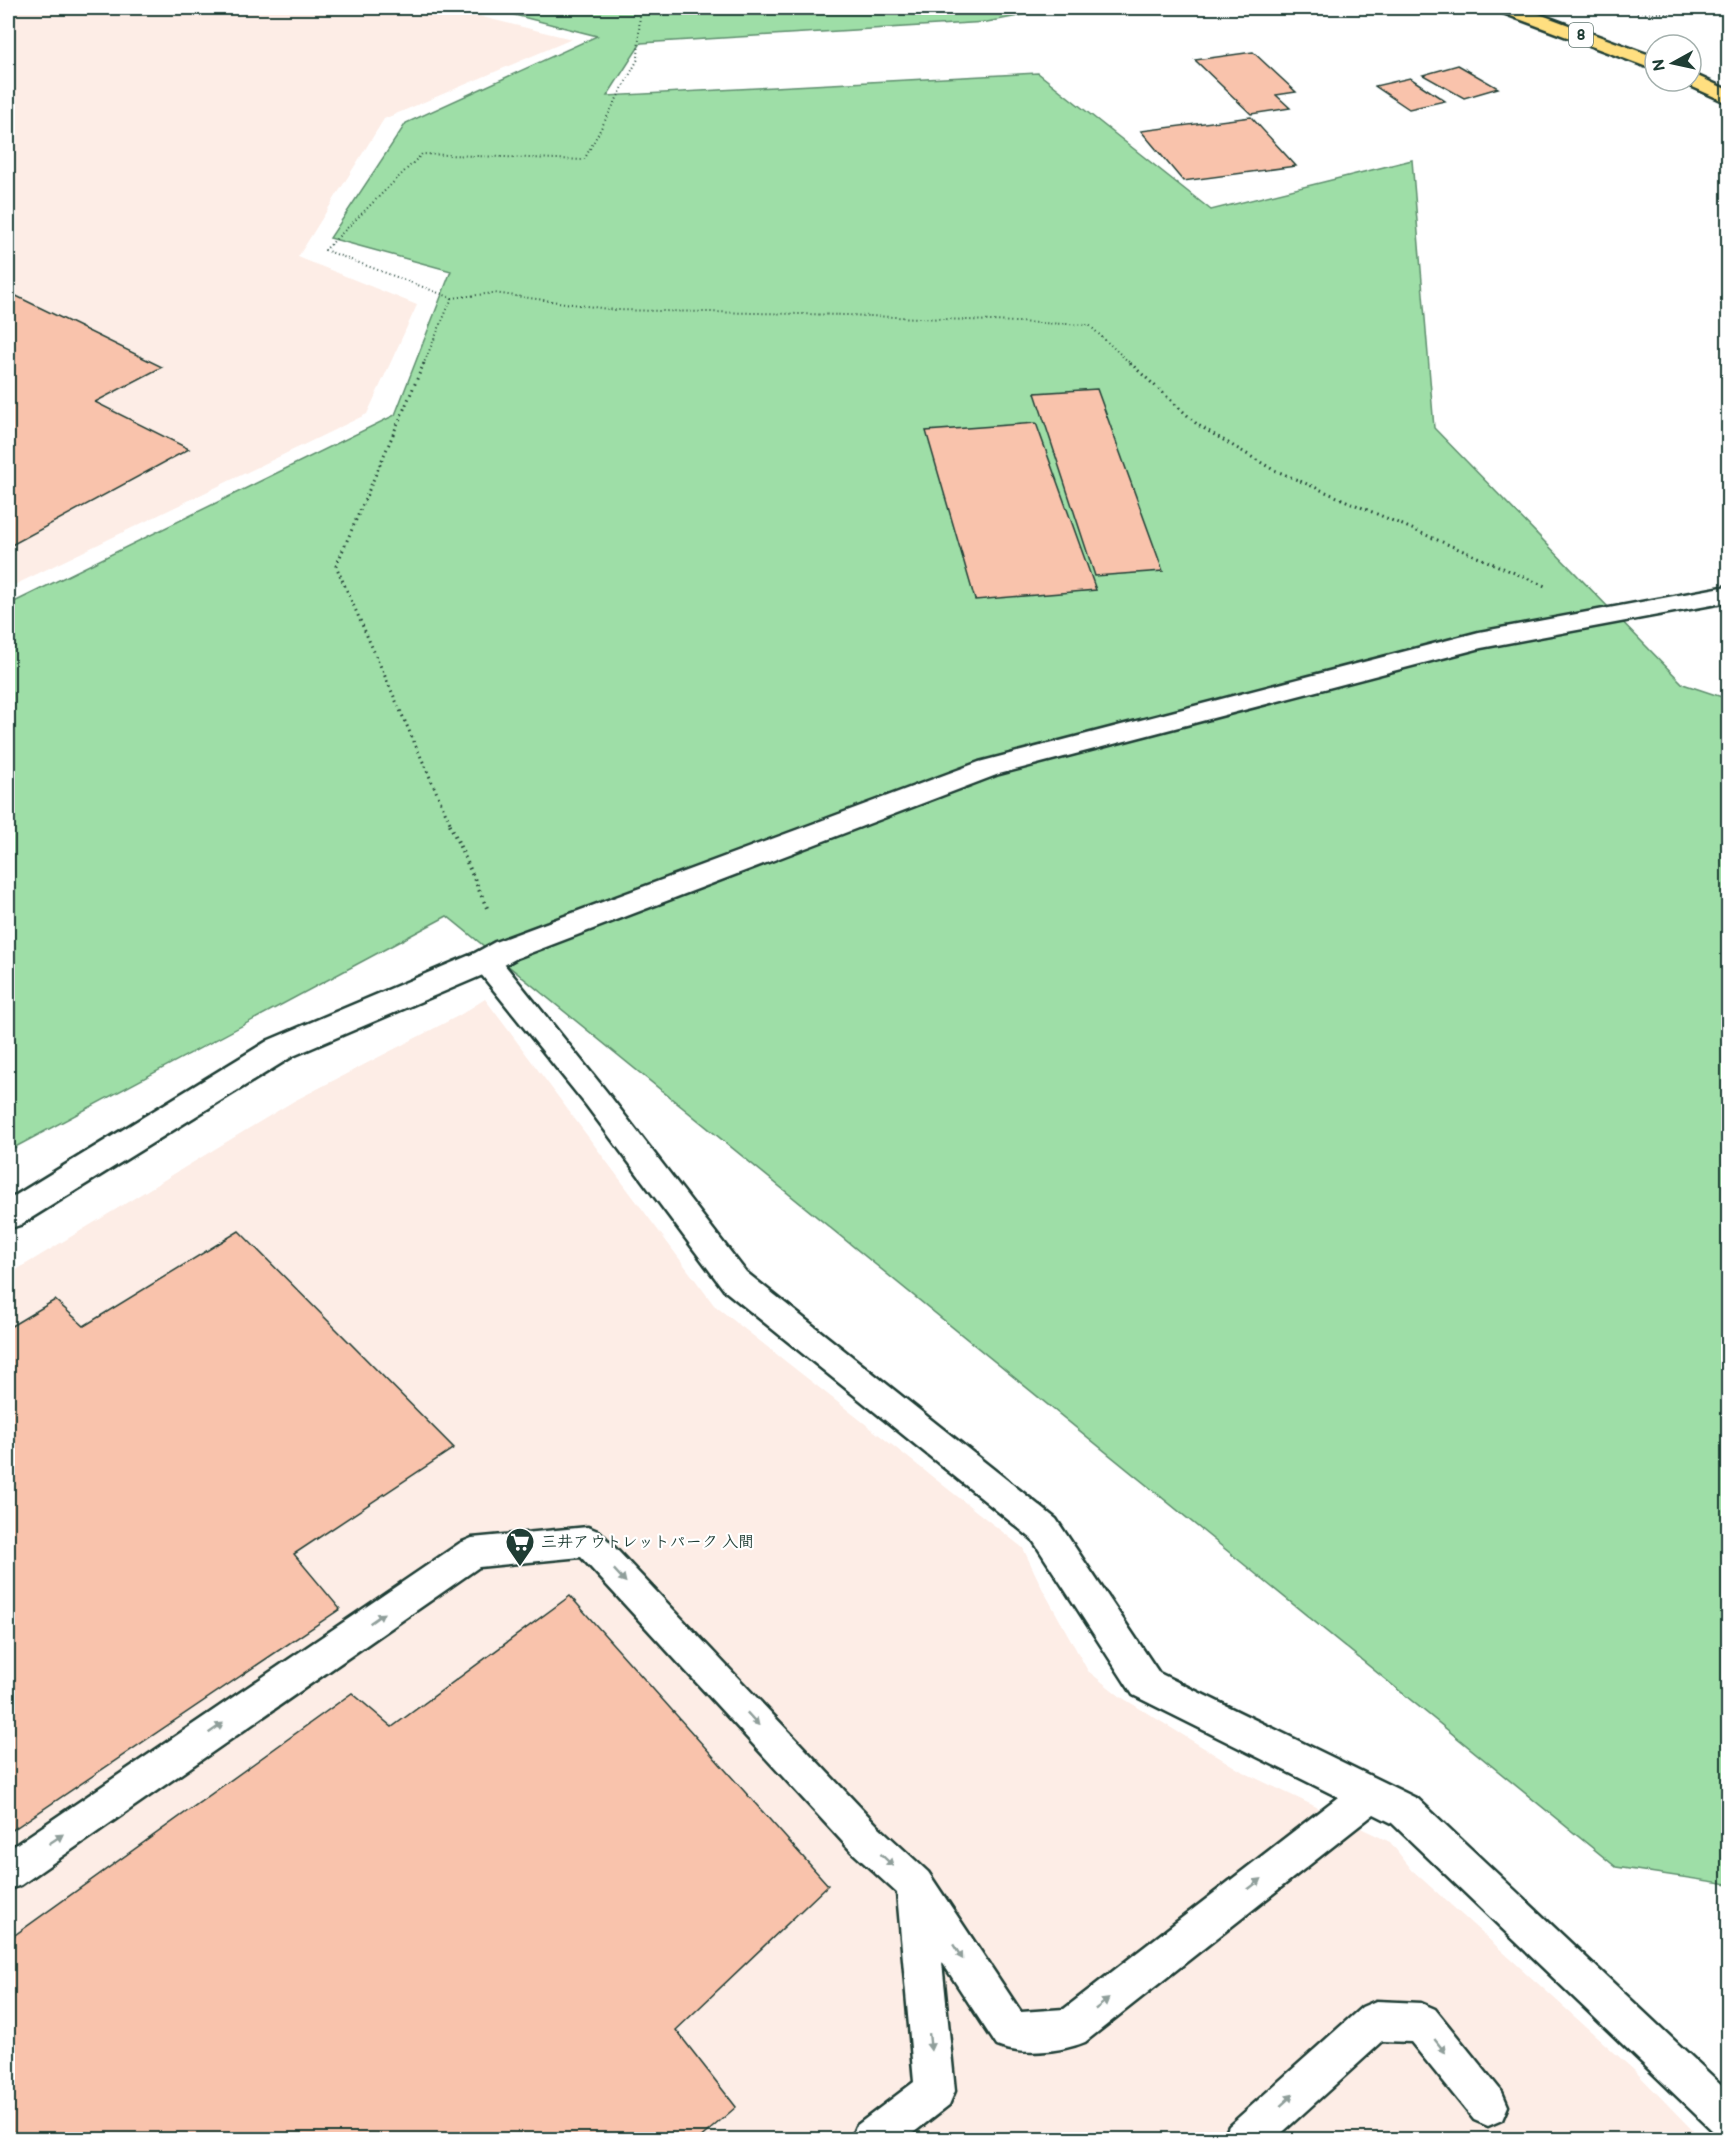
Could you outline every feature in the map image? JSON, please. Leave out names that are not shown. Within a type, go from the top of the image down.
[{"type":"main road","name":"8","points":[[1507,8],[1643,59]]},
{"type":"main road","points":[[1703,85],[1728,96]]},
{"type":"street","points":[[8,1216],[281,1048],[496,956],[989,768],[1479,640],[1728,594]]},
{"type":"lane","points":[[496,956],[596,1098],[735,1281],[1044,1529],[1146,1684],[1405,1811],[1728,2118]]},
{"type":"lane","points":[[8,1872],[472,1552],[588,1542],[865,1839],[915,1886],[1011,2032],[1071,2028],[1371,1794]]},
{"type":"lane","points":[[870,2139],[935,2091],[915,1886]]},
{"type":"lane","points":[[1243,2139],[1376,2021],[1421,2023],[1488,2106]]},
{"type":"path","points":[[640,8],[638,59],[584,160],[422,154],[325,250],[452,298],[494,292],[615,310],[847,315],[1089,325],[1198,425],[1272,469],[1505,568],[1611,616]]},
{"type":"path","points":[[452,298],[336,566],[496,956]]},
{"type":"shaded area","points":[[8,8],[445,8],[572,39],[384,119],[298,257],[417,305],[367,414],[8,588]]},
{"type":"shaded area","name":"三井アウトレットパーク 入間","points":[[485,999],[714,1305],[1023,1548],[1042,1588],[1088,1671],[1121,1697],[1243,1772],[1390,1842],[1412,1870],[1636,2072],[1701,2139],[8,2140],[8,1275],[294,1101],[460,1015]]},
{"type":"green space","points":[[487,8],[1059,8],[987,22],[641,43],[607,96],[1038,73],[1211,210],[1412,160],[1434,428],[1683,684],[1728,699],[1728,1884],[1616,1867],[447,916],[8,1151],[8,605],[395,415],[451,271],[330,238],[406,123],[597,36]]},
{"type":"building","points":[[1253,52],[1296,92],[1276,95],[1290,108],[1251,114],[1195,60]]},
{"type":"building","points":[[1458,65],[1498,88],[1464,98],[1423,75]]},
{"type":"building","points":[[1410,78],[1445,101],[1409,109],[1375,86]]},
{"type":"building","points":[[1251,117],[1296,166],[1183,181],[1141,131]]},
{"type":"building","points":[[8,292],[162,367],[95,402],[189,449],[8,547]]},
{"type":"building","points":[[1097,389],[1163,571],[1095,576],[1035,393]]},
{"type":"building","points":[[1036,423],[1096,590],[975,600],[926,431]]},
{"type":"building","points":[[239,1231],[454,1448],[294,1554],[340,1609],[8,1833],[8,1328],[55,1300],[84,1326]]},
{"type":"building","points":[[570,1596],[828,1885],[676,2030],[736,2107],[698,2140],[655,2140],[649,2136],[645,2140],[8,2140],[8,1940],[352,1693],[392,1727]]},
{"type":"place","name":"三井アウトレットパーク 入間","points":[[520,1568]]}]
